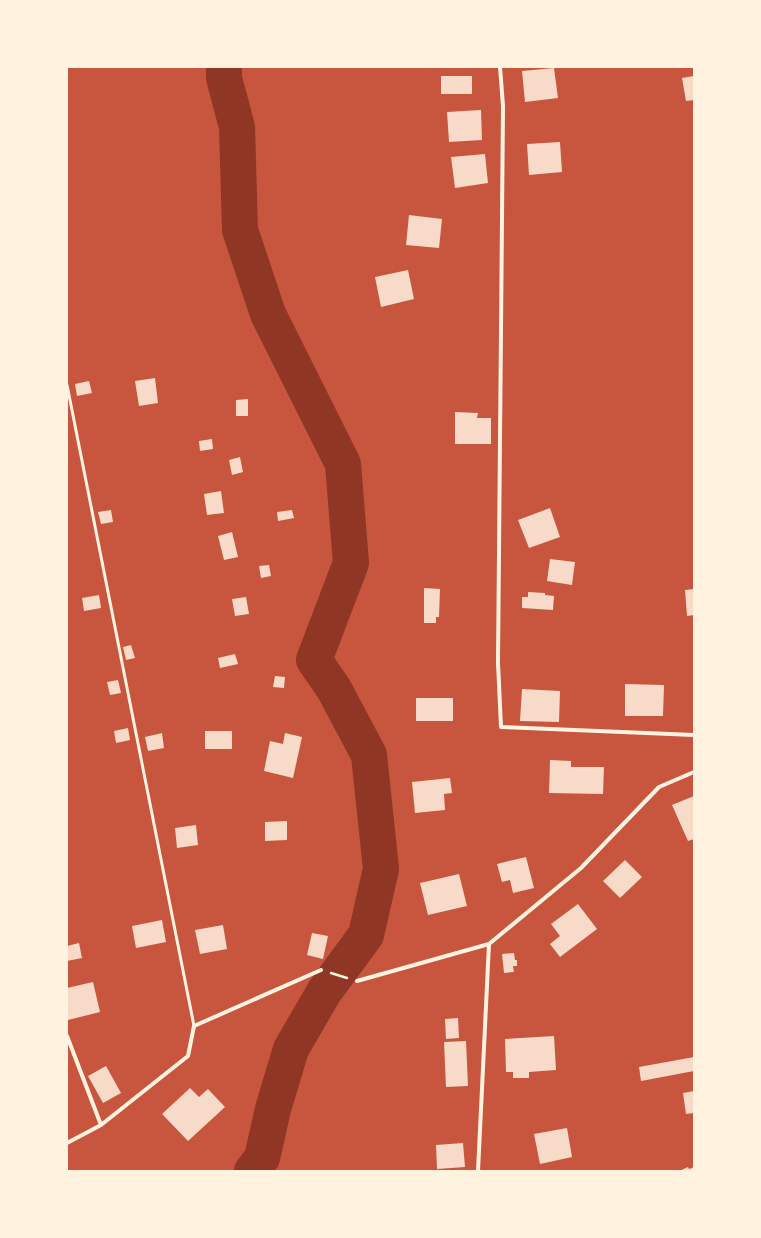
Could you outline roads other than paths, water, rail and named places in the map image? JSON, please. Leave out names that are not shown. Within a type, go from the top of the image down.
[{"type":"street","points":[[500,67],[503,106],[498,663],[501,727],[694,735]]},
{"type":"street","points":[[357,981],[489,944],[582,868],[659,787],[694,772]]},
{"type":"street","points":[[478,1171],[489,944]]},
{"type":"street","points":[[67,1143],[101,1125],[188,1056],[194,1026],[321,970]]},
{"type":"street","points":[[67,1036],[101,1125]]},
{"type":"lane","points":[[67,385],[194,1026]]},
{"type":"waterway","points":[[224,67],[224,78],[237,127],[240,230],[268,314],[343,464],[351,563],[314,660],[334,689],[369,755],[381,869],[366,935],[324,992],[291,1049],[273,1109],[262,1158],[252,1171]]}]
